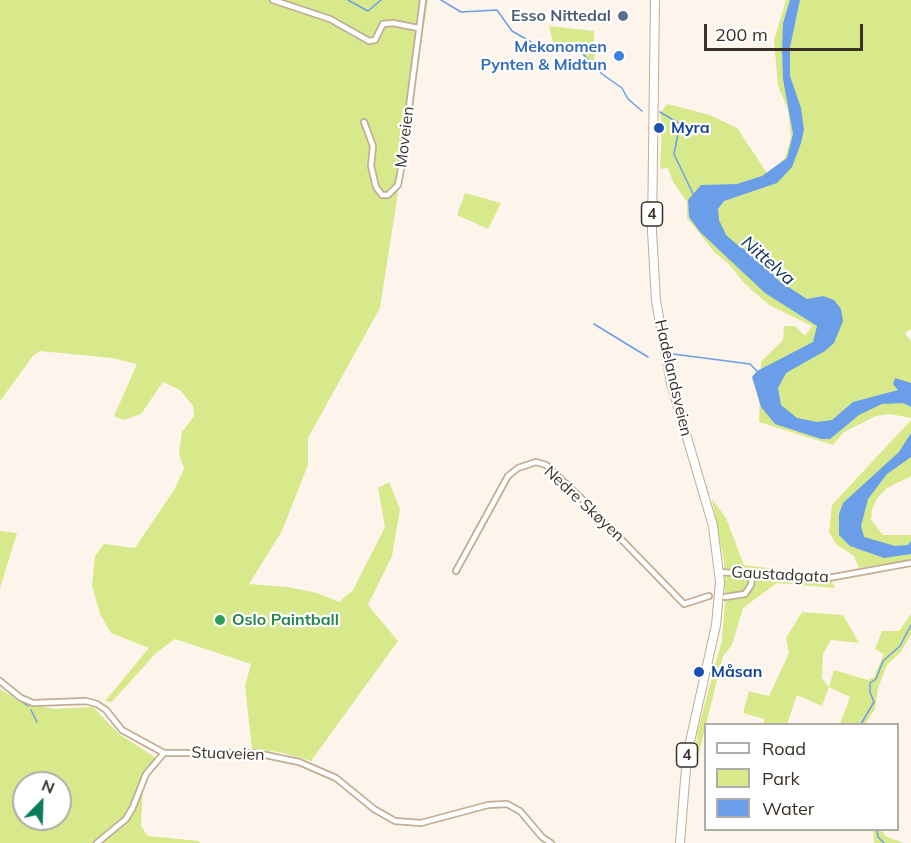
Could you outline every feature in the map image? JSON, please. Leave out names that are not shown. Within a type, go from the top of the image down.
[{"type":"highway","name":"Hadelandsveien","points":[[655,0],[652,231],[656,302],[669,377],[713,526],[719,572]]},
{"type":"highway","name":"4","points":[[680,843],[687,755],[716,625],[719,572]]},
{"type":"street","points":[[273,0],[330,20],[369,41],[375,39],[383,24],[393,23],[418,28]]},
{"type":"street","name":"Moveien","points":[[364,122],[373,146],[371,165],[376,187],[382,195],[388,195],[398,185],[401,169],[423,0]]},
{"type":"street","name":"Nedre Skøyen","points":[[456,572],[508,476],[518,468],[536,462],[546,465],[572,489],[684,604],[709,596]]},
{"type":"street","name":"Gaustadgata","points":[[719,572],[823,579],[911,562]]},
{"type":"street","points":[[725,597],[745,594],[752,574]]},
{"type":"street","name":"Stuaveien","points":[[0,681],[33,703],[86,701],[97,704],[106,710],[122,730],[164,753],[248,752],[283,758],[327,773],[384,815],[407,823],[442,819],[488,804],[507,804],[520,811],[542,837],[551,843]]},
{"type":"street","points":[[97,843],[126,819],[146,774],[164,753]]},
{"type":"green space","points":[[0,0],[428,0],[380,308],[308,438],[308,465],[282,531],[249,584],[288,587],[317,593],[339,602],[353,590],[385,527],[378,488],[389,482],[400,509],[392,556],[368,605],[398,641],[311,761],[279,752],[252,749],[245,686],[251,664],[175,639],[156,653],[112,702],[105,701],[149,648],[111,633],[100,614],[92,585],[95,556],[104,544],[135,548],[174,490],[184,469],[179,454],[182,432],[194,416],[193,406],[180,390],[163,382],[141,414],[123,420],[114,416],[137,364],[112,358],[40,351],[33,356],[0,401]]},
{"type":"green space","points":[[786,0],[911,0],[911,329],[905,333],[911,341],[911,418],[890,414],[876,416],[844,432],[833,445],[759,422],[761,362],[783,340],[784,326],[795,326],[805,336],[812,326],[769,305],[744,283],[728,263],[716,254],[687,218],[687,202],[673,182],[668,168],[660,169],[662,125],[660,114],[667,104],[710,115],[737,128],[767,173],[785,158],[791,137],[788,110],[778,86],[774,40]]},
{"type":"green space","points":[[549,26],[594,31],[595,68],[582,53],[563,46],[554,47]]},
{"type":"green space","points":[[465,193],[501,203],[488,229],[457,215]]},
{"type":"green space","points":[[911,420],[911,433],[908,437],[911,440],[911,476],[887,488],[878,497],[872,509],[871,520],[883,535],[911,535],[911,560],[859,568],[854,556],[836,544],[829,532],[832,505]]},
{"type":"green space","points":[[712,499],[726,518],[744,565],[829,576],[835,588],[777,583],[743,608],[732,645],[723,656],[706,723],[704,723],[704,733],[695,769],[697,733],[722,640],[725,602],[724,562]]},
{"type":"green space","points":[[0,531],[17,533],[0,588]]},
{"type":"green space","points":[[802,612],[843,615],[859,643],[831,640],[823,654],[822,678],[829,687],[822,706],[797,695],[787,723],[764,723],[764,719],[743,713],[749,691],[769,696],[789,653],[786,638]]},
{"type":"green space","points":[[911,614],[911,635],[900,653],[887,665],[878,688],[875,709],[866,723],[840,723],[850,697],[829,687],[834,670],[868,680],[874,677],[884,654],[875,649],[882,631],[899,631]]},
{"type":"green space","points":[[0,689],[22,703],[54,709],[93,707],[119,734],[156,758],[143,784],[141,826],[148,836],[199,841],[200,843],[0,843]]},
{"type":"green space","points":[[873,831],[882,831],[885,836],[903,843],[874,843]]},
{"type":"water","name":"Nittelva","points":[[790,0],[800,0],[790,47],[790,76],[801,108],[804,130],[801,143],[792,167],[777,183],[724,201],[718,209],[719,220],[726,235],[740,247],[757,256],[779,281],[807,299],[823,296],[834,300],[841,309],[843,321],[834,343],[825,351],[786,373],[778,388],[781,405],[797,418],[817,422],[832,420],[853,402],[898,390],[893,384],[895,378],[911,383],[911,407],[903,403],[882,404],[859,415],[830,439],[821,439],[775,424],[761,407],[752,377],[757,371],[813,342],[817,326],[765,293],[700,232],[689,217],[688,200],[701,185],[737,184],[762,176],[787,158],[793,134],[783,79],[782,51],[783,23]]},
{"type":"water","points":[[911,433],[911,457],[887,474],[868,499],[861,526],[864,537],[895,546],[908,545],[911,541],[911,554],[884,558],[850,546],[839,535],[839,514],[843,503],[899,452]]},
{"type":"waterway","points":[[348,0],[368,11],[381,0]]},
{"type":"waterway","points":[[441,0],[461,12],[497,10],[512,31],[533,43],[563,46],[582,53],[602,74],[622,88],[628,99],[642,111]]},
{"type":"waterway","points":[[660,112],[680,124],[674,154],[694,196]]},
{"type":"waterway","points":[[594,324],[648,357]]},
{"type":"waterway","points":[[673,354],[750,364],[757,371]]},
{"type":"waterway","points":[[862,723],[874,702],[870,692],[870,683],[876,679],[883,661],[900,646],[911,625]]},
{"type":"waterway","points":[[11,694],[28,706]]},
{"type":"waterway","points":[[31,710],[37,722]]},
{"type":"waterway","points":[[877,831],[878,837],[884,843]]},
{"type":"place","name":"Esso Nittedal","points":[[623,16]]},
{"type":"place","name":"Mekonomen Pynten & Midtun","points":[[619,56]]},
{"type":"place","name":"Myra","points":[[659,128]]},
{"type":"place","name":"Oslo Paintball","points":[[220,620]]},
{"type":"place","name":"Måsan","points":[[699,672]]}]
